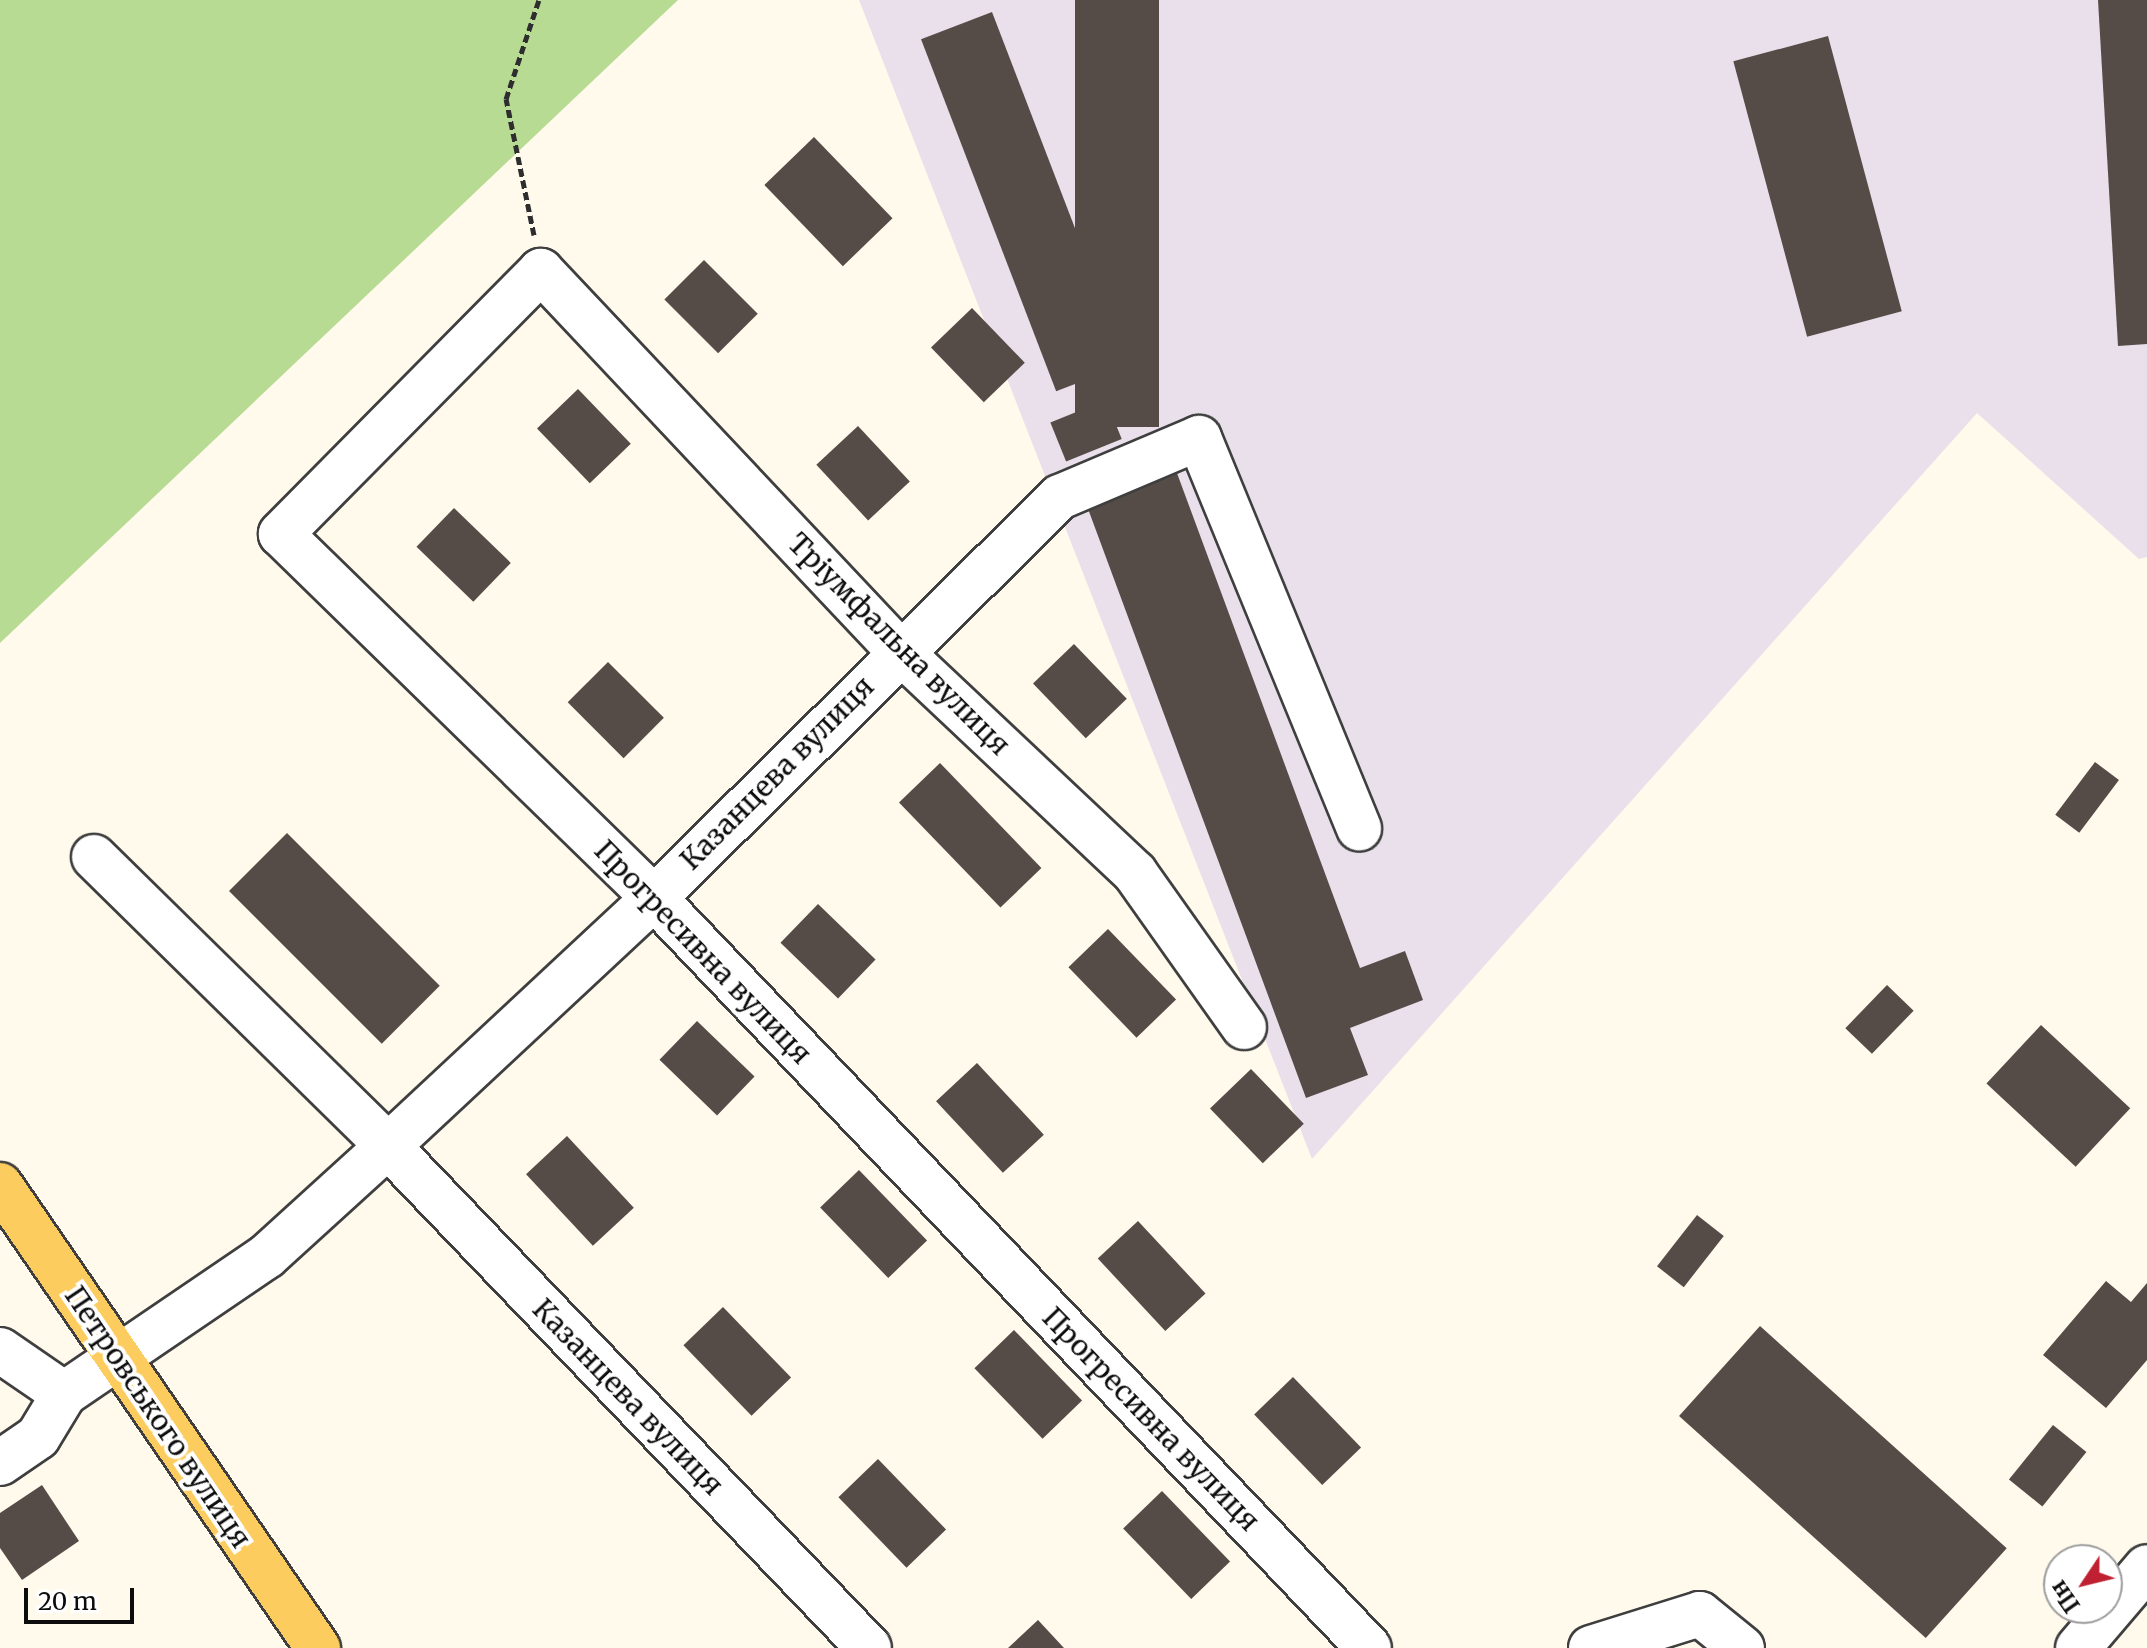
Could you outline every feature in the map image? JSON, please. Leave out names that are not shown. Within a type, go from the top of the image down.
[{"type":"main road","name":"Петровського вулиця","points":[[0,1185],[318,1648]]},
{"type":"street","name":"Тріумфальна вулиця","points":[[541,271],[898,650],[1135,873],[1244,1027]]},
{"type":"street","name":"Прогресивна вулиця","points":[[541,271],[281,534],[654,898],[1369,1648]]},
{"type":"street","name":"Казанцева вулиця","points":[[388,1146],[654,898],[898,650],[1060,497],[1199,438],[1359,828]]},
{"type":"street","name":"Казанцева вулиця","points":[[94,857],[388,1146],[869,1648]]},
{"type":"street","points":[[0,1463],[38,1437],[64,1394],[267,1256],[388,1146]]},
{"type":"street","points":[[0,1350],[64,1394]]},
{"type":"street","points":[[2078,1648],[2147,1567]]},
{"type":"street","points":[[1591,1648],[1700,1614],[1742,1648]]},
{"type":"path","points":[[539,0],[506,99],[541,271]]},
{"type":"shaded area","points":[[859,0],[2147,0],[2147,557],[2139,559],[1977,413],[1312,1159]]},
{"type":"green space","points":[[0,0],[678,0],[0,643]]},
{"type":"building","points":[[1075,0],[1159,0],[1159,427],[1075,427]]},
{"type":"building","points":[[2098,0],[2147,0],[2147,344],[2118,346]]},
{"type":"building","points":[[992,12],[1127,364],[1056,391],[921,39]]},
{"type":"building","points":[[1828,36],[1902,311],[1807,337],[1733,61]]},
{"type":"building","points":[[814,137],[892,218],[843,266],[764,185]]},
{"type":"building","points":[[704,260],[758,314],[718,353],[664,300]]},
{"type":"building","points":[[972,308],[1025,363],[984,402],[931,348]]},
{"type":"building","points":[[578,389],[631,444],[590,483],[537,429]]},
{"type":"building","points":[[1106,400],[1122,439],[1066,461],[1050,422]]},
{"type":"building","points":[[858,426],[910,482],[868,520],[816,465]]},
{"type":"building","points":[[1174,465],[1360,968],[1405,951],[1423,1000],[1350,1028],[1368,1075],[1306,1098],[1084,498]]},
{"type":"building","points":[[454,508],[511,563],[473,602],[416,547]]},
{"type":"building","points":[[1074,644],[1127,699],[1086,738],[1033,684]]},
{"type":"building","points":[[608,662],[664,718],[624,758],[568,702]]},
{"type":"building","points":[[2095,762],[2119,780],[2079,833],[2055,815]]},
{"type":"building","points":[[940,763],[1041,868],[1000,908],[899,803]]},
{"type":"building","points":[[287,833],[440,986],[382,1044],[229,891]]},
{"type":"building","points":[[818,904],[876,960],[838,998],[780,943]]},
{"type":"building","points":[[1108,929],[1176,999],[1137,1038],[1068,967]]},
{"type":"building","points":[[1887,985],[1914,1011],[1872,1054],[1845,1028]]},
{"type":"building","points":[[697,1021],[755,1077],[717,1115],[659,1060]]},
{"type":"building","points":[[2041,1025],[2130,1108],[2076,1167],[1986,1084]]},
{"type":"building","points":[[977,1063],[1044,1135],[1003,1173],[936,1101]]},
{"type":"building","points":[[1251,1069],[1304,1124],[1263,1163],[1210,1109]]},
{"type":"building","points":[[567,1136],[634,1208],[593,1246],[526,1174]]},
{"type":"building","points":[[859,1170],[927,1240],[888,1278],[820,1208]]},
{"type":"building","points":[[1697,1215],[1724,1236],[1684,1287],[1657,1266]]},
{"type":"building","points":[[1138,1221],[1206,1293],[1165,1331],[1098,1259]]},
{"type":"building","points":[[2106,1281],[2131,1302],[2147,1283],[2147,1360],[2106,1408],[2043,1355]]},
{"type":"building","points":[[723,1307],[791,1377],[752,1416],[683,1345]]},
{"type":"building","points":[[1760,1326],[2007,1548],[1926,1638],[1679,1416]]},
{"type":"building","points":[[1014,1330],[1082,1400],[1043,1439],[974,1368]]},
{"type":"building","points":[[1293,1377],[1361,1447],[1322,1485],[1254,1415]]},
{"type":"building","points":[[2053,1425],[2086,1452],[2042,1506],[2009,1479]]},
{"type":"building","points":[[878,1459],[946,1529],[907,1568],[838,1497]]},
{"type":"building","points":[[42,1485],[79,1541],[22,1580],[0,1548],[0,1513]]},
{"type":"building","points":[[1162,1491],[1230,1561],[1191,1599],[1123,1529]]},
{"type":"building","points":[[1038,1620],[1064,1648],[1008,1648]]}]
